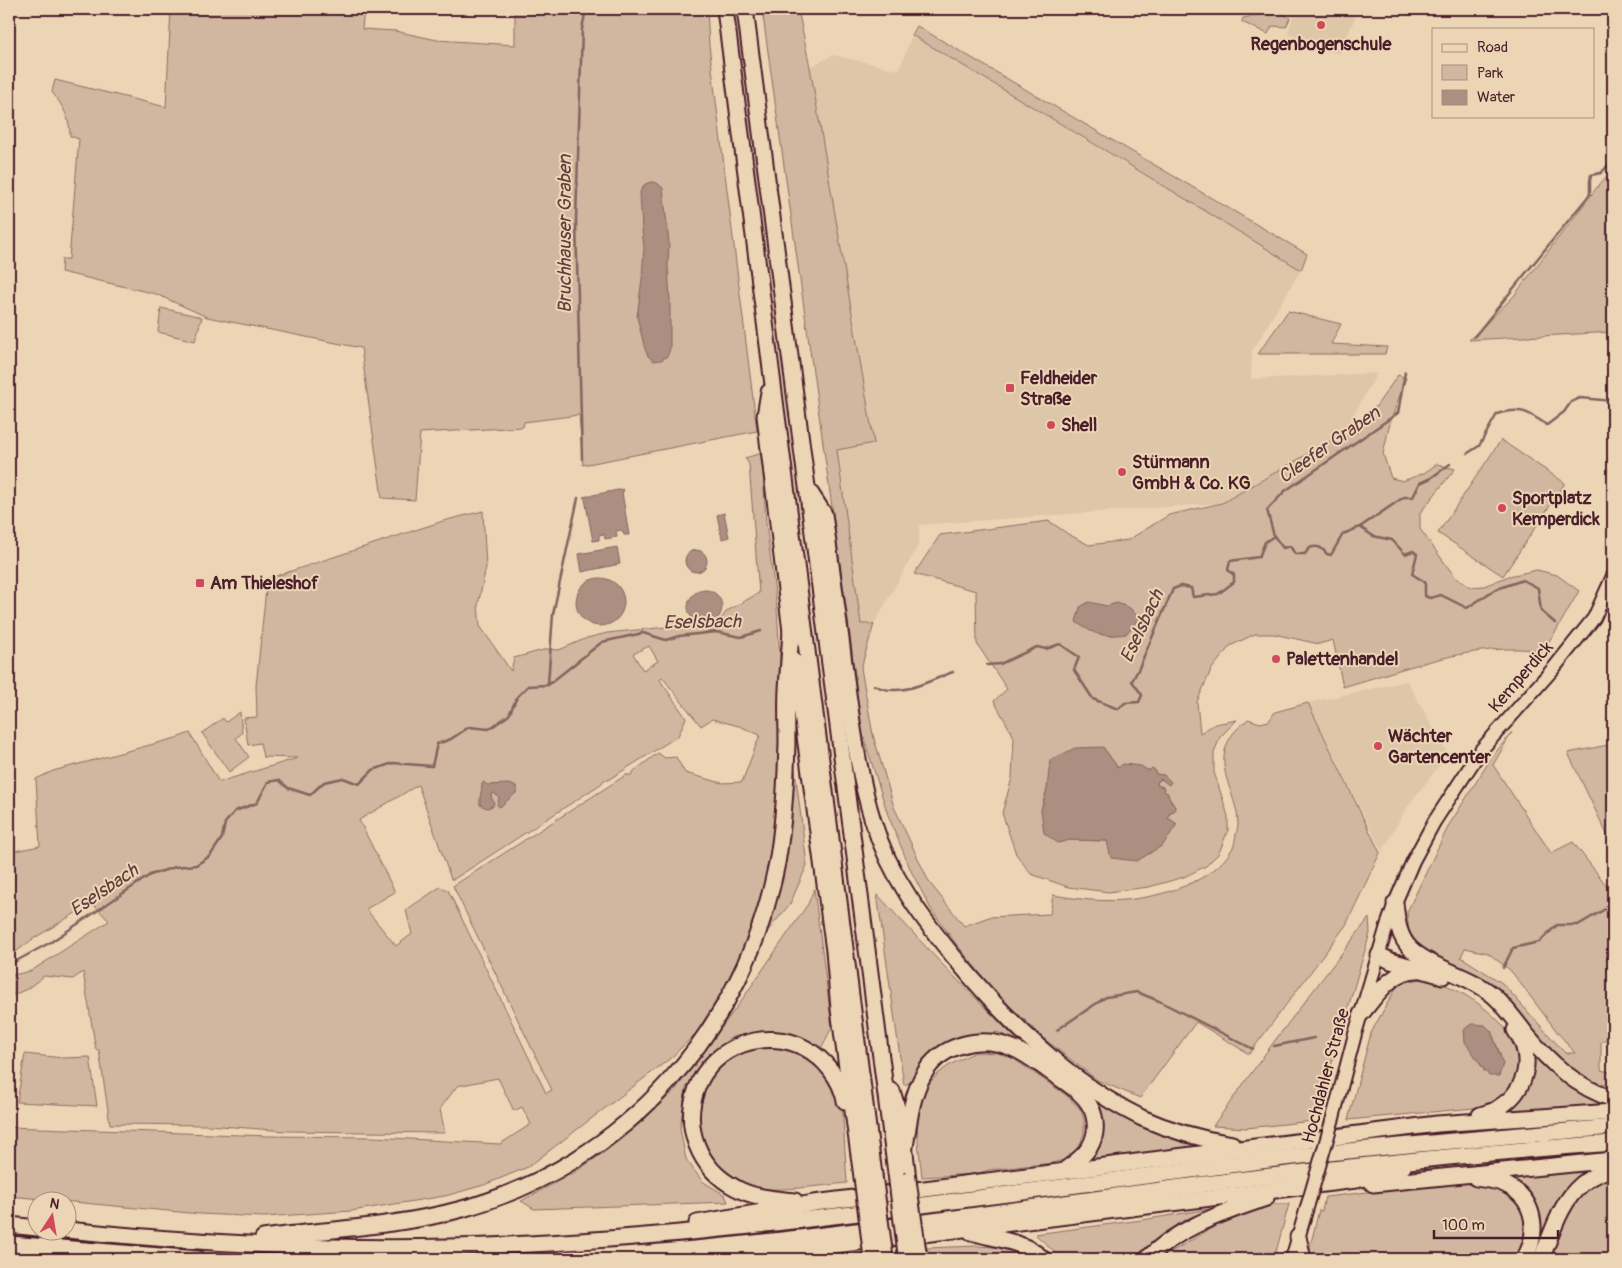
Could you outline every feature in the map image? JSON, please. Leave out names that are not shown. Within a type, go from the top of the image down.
[{"type":"highway","points":[[724,9],[772,378],[770,415],[776,465],[868,1176],[877,1259]]},
{"type":"highway","points":[[745,9],[882,1061],[901,1172],[912,1256]]},
{"type":"highway","points":[[776,465],[791,630],[834,951],[839,1009],[854,1122],[868,1176]]},
{"type":"highway","points":[[806,486],[824,514],[853,727],[865,794],[884,851],[911,902],[948,950],[1003,1013],[1049,1054],[1094,1089],[1120,1106],[1165,1127],[1209,1140],[1249,1147]]},
{"type":"highway","points":[[217,1243],[424,1218],[485,1202],[534,1183],[588,1153],[635,1117],[657,1095],[695,1051],[723,1009],[742,974],[763,918],[771,889],[782,830],[786,772],[786,692],[791,630]]},
{"type":"highway","points":[[1395,903],[1397,921],[1406,942],[1434,968],[1467,987],[1495,1008],[1517,1033],[1523,1043],[1527,1068],[1518,1092],[1497,1110],[1458,1122]]},
{"type":"highway","points":[[1380,951],[1391,961],[1434,968],[1464,976],[1493,996],[1561,1071],[1590,1090],[1613,1099]]},
{"type":"highway","points":[[1361,1014],[1392,979],[1412,970],[1434,968]]},
{"type":"highway","points":[[814,1203],[767,1198],[736,1188],[719,1178],[706,1163],[696,1145],[692,1127],[692,1107],[697,1087],[706,1072],[720,1056],[741,1044],[760,1040],[778,1040],[797,1044],[814,1053],[828,1067],[838,1082],[854,1122]]},
{"type":"highway","points":[[901,1172],[912,1106],[924,1073],[936,1058],[950,1048],[968,1042],[989,1041],[1007,1046],[1026,1055],[1079,1092],[1088,1104],[1094,1116],[1095,1131],[1089,1149],[1080,1160],[1063,1171]]},
{"type":"highway","points":[[882,1061],[899,1111],[905,1147]]},
{"type":"highway","points":[[676,1233],[701,1221],[814,1203],[1458,1122],[1613,1112]]},
{"type":"highway","points":[[78,1231],[217,1243],[346,1248],[449,1247],[562,1242],[676,1233],[823,1217],[1298,1156],[1613,1127]]},
{"type":"highway","points":[[561,1259],[636,1254],[815,1236],[1238,1180],[1420,1160],[1613,1143]]},
{"type":"highway","points":[[723,1259],[1356,1180],[1382,1175],[1420,1160]]},
{"type":"highway","points":[[1230,1196],[1273,1195],[1460,1174],[1613,1160]]},
{"type":"highway","points":[[1541,1259],[1563,1208],[1571,1195],[1582,1183],[1613,1167]]},
{"type":"highway","points":[[1460,1174],[1504,1184],[1518,1192],[1525,1201],[1532,1219],[1534,1233],[1531,1248],[1524,1259]]},
{"type":"highway","points":[[1146,1259],[1170,1239],[1194,1225],[1273,1195]]},
{"type":"highway","points":[[9,1225],[28,1227]]},
{"type":"highway","points":[[963,1230],[1017,1243],[1038,1254],[1043,1259]]},
{"type":"highway","points":[[1298,1237],[1303,1259]]},
{"type":"highway","points":[[9,1244],[198,1259]]},
{"type":"highway","points":[[772,1259],[802,1250]]},
{"type":"main road","name":"Kemperdick","points":[[1395,903],[1413,861],[1453,791],[1491,738],[1553,669],[1594,618],[1613,576]]},
{"type":"main road","name":"Hochdahler Straße","points":[[1292,1259],[1361,1014],[1395,903]]},
{"type":"shaded area","name":"Regenbogenschule","points":[[1280,9],[1359,9],[1339,54],[1288,34],[1293,16]]},
{"type":"shaded area","points":[[912,35],[1187,199],[1301,270],[1252,351],[1251,379],[1377,373],[1343,434],[1222,503],[919,525],[919,544],[874,624],[861,625],[837,450],[874,443],[810,67],[833,55],[899,70]]},
{"type":"shaded area","points":[[1407,681],[1448,754],[1405,810],[1382,852],[1308,703]]},
{"type":"green space","points":[[171,9],[364,9],[362,29],[395,31],[437,40],[515,45],[515,9],[707,9],[709,45],[757,431],[583,465],[579,415],[524,422],[523,427],[420,433],[415,500],[382,498],[361,348],[207,317],[156,294],[61,272],[62,259],[69,259],[79,139],[70,136],[69,124],[65,113],[52,92],[55,80],[166,107]]},
{"type":"green space","points":[[762,9],[798,9],[810,67],[874,443],[837,450],[861,624],[874,624],[861,668],[873,735],[894,807],[929,882],[964,926],[989,917],[1050,914],[1053,895],[1107,901],[1139,898],[1170,891],[1200,879],[1213,870],[1224,861],[1233,847],[1238,827],[1237,812],[1224,768],[1224,757],[1226,746],[1234,733],[1248,719],[1260,723],[1269,721],[1275,712],[1308,703],[1380,853],[1346,925],[1249,1054],[1196,1022],[1140,1098],[1097,1080],[1043,1038],[992,988],[931,909],[912,873],[888,815],[862,732]]},
{"type":"green space","points":[[1259,9],[1273,9],[1290,18],[1286,27],[1272,26],[1268,34],[1242,22],[1243,18],[1254,16]]},
{"type":"green space","points":[[917,26],[1307,254],[1301,270],[912,35]]},
{"type":"green space","points":[[1613,169],[1613,332],[1469,340],[1513,297]]},
{"type":"green space","points":[[161,308],[202,317],[195,341],[158,332]]},
{"type":"green space","points":[[1288,311],[1341,324],[1331,344],[1387,347],[1385,354],[1258,354]]},
{"type":"green space","points":[[1398,375],[1406,378],[1390,423],[1383,454],[1391,478],[1403,481],[1424,473],[1437,464],[1455,469],[1420,513],[1420,529],[1455,577],[1470,587],[1484,586],[1509,576],[1537,570],[1557,575],[1579,591],[1542,651],[1517,649],[1466,653],[1416,665],[1343,687],[1333,640],[1319,644],[1274,634],[1255,634],[1230,646],[1211,670],[1197,702],[1200,733],[1215,724],[1237,720],[1220,737],[1214,753],[1214,772],[1228,816],[1228,830],[1219,853],[1206,866],[1184,877],[1149,887],[1108,892],[1068,887],[1031,874],[1016,854],[1002,813],[1012,778],[1014,737],[994,701],[1007,689],[977,644],[976,591],[914,574],[940,535],[1049,521],[1089,545],[1128,540],[1169,515],[1222,503],[1332,440],[1358,432]],"holes":[[[1103,747],[1118,768],[1154,769],[1156,774],[1164,776],[1166,783],[1162,779],[1158,781],[1157,785],[1165,792],[1175,807],[1174,811],[1170,812],[1168,818],[1177,824],[1107,841],[1070,840],[1041,810],[1047,789]]]},
{"type":"green space","name":"Sportplatz Kemperdick","points":[[1501,440],[1565,483],[1503,576],[1438,533]]},
{"type":"green space","points":[[762,453],[766,523],[777,609],[780,656],[781,711],[777,796],[770,862],[755,920],[736,969],[697,1032],[672,1057],[528,1167],[484,1185],[445,1196],[351,1211],[264,1217],[200,1214],[78,1203],[78,1190],[28,1190],[28,1198],[9,1196],[9,1127],[270,1136],[373,1137],[500,1144],[531,1124],[522,1107],[514,1111],[498,1078],[457,1086],[440,1109],[445,1133],[286,1131],[208,1125],[110,1124],[99,1050],[96,1050],[83,972],[73,979],[44,976],[27,989],[9,997],[9,976],[31,971],[109,921],[92,903],[33,939],[9,957],[9,852],[40,846],[36,779],[53,771],[190,733],[219,782],[298,758],[263,757],[260,743],[248,745],[244,718],[257,717],[256,686],[267,579],[443,521],[483,511],[486,567],[478,605],[480,626],[511,671],[514,658],[547,649],[559,650],[587,638],[607,633],[677,626],[709,625],[720,620],[727,611],[759,593],[749,464],[745,458]],"holes":[[[649,646],[658,661],[643,670],[633,654]],[[662,677],[701,726],[712,719],[739,726],[760,735],[742,782],[722,783],[685,773],[676,757],[665,758],[658,753],[631,775],[626,775],[453,886],[552,1090],[546,1093],[448,890],[440,887],[406,910],[412,934],[396,946],[366,909],[395,892],[359,820],[418,785],[451,879],[454,879],[601,784],[604,780],[608,780],[678,736],[686,718],[660,680]]]},
{"type":"green space","points":[[240,712],[242,733],[236,738],[249,757],[229,772],[202,733],[223,718],[226,722]]},
{"type":"green space","points":[[1512,732],[1493,765],[1551,853],[1573,842],[1613,894],[1609,907],[1613,909],[1613,1036],[1601,1042],[1601,1070],[1613,1073],[1613,1087],[1591,1081],[1566,1064],[1552,1052],[1520,1015],[1418,944],[1409,934],[1407,912],[1449,825],[1492,757]],"holes":[[[1465,948],[1488,953],[1511,971],[1575,1053],[1565,1053],[1502,983],[1461,957]]]},
{"type":"green space","points":[[1613,744],[1613,847],[1568,753]]},
{"type":"green space","points":[[794,762],[807,865],[790,904],[765,934],[783,879]]},
{"type":"green space","points":[[814,889],[832,1027],[821,1049],[787,1033],[760,1032],[732,1037],[708,1057],[686,1088],[680,1129],[686,1159],[702,1181],[725,1195],[728,1202],[534,1209],[521,1201],[572,1174],[606,1151],[644,1120],[676,1089],[739,1004],[808,904]]},
{"type":"green space","points":[[877,894],[939,961],[1017,1040],[997,1032],[960,1041],[936,1051],[912,1082],[904,1085]]},
{"type":"green space","points":[[1369,918],[1370,933],[1313,1121],[1247,1128],[1213,1126],[1273,1043]]},
{"type":"green space","points":[[1425,978],[1439,982],[1473,1000],[1503,1026],[1514,1041],[1520,1056],[1519,1072],[1511,1088],[1503,1097],[1487,1105],[1474,1108],[1348,1120],[1371,1033],[1398,984]],"holes":[[[1491,1031],[1501,1056],[1485,1072],[1480,1064]]]},
{"type":"green space","points":[[1528,1044],[1613,1105],[1503,1111],[1528,1088],[1533,1068]]},
{"type":"green space","points":[[761,1046],[794,1050],[822,1071],[842,1103],[847,1183],[785,1189],[761,1189],[737,1180],[713,1160],[699,1132],[698,1102],[703,1086],[725,1060]]},
{"type":"green space","points":[[976,1052],[999,1053],[1014,1059],[1066,1095],[1081,1110],[1084,1120],[1084,1133],[1080,1145],[1071,1158],[1052,1163],[989,1170],[975,1174],[922,1177],[917,1126],[918,1113],[926,1089],[942,1070]]},
{"type":"green space","points":[[25,1054],[63,1058],[90,1057],[97,1106],[17,1102]]},
{"type":"green space","points":[[1098,1101],[1209,1144],[1088,1161],[1098,1148],[1100,1129]]},
{"type":"green space","points":[[1613,1163],[1591,1174],[1537,1259],[1530,1259],[1537,1225],[1502,1178]]},
{"type":"green space","points":[[1613,1171],[1613,1259],[1549,1259],[1564,1221],[1584,1188]]},
{"type":"green space","points":[[1469,1183],[1488,1185],[1505,1191],[1512,1197],[1523,1211],[1527,1228],[1525,1241],[1517,1259],[1311,1259],[1310,1247],[1319,1210],[1322,1211],[1325,1197],[1437,1184]]},
{"type":"green space","points":[[1271,1204],[1289,1204],[1274,1259],[1159,1259],[1222,1222]]},
{"type":"green space","points":[[1215,1208],[1162,1236],[1134,1259],[1060,1259],[1035,1234],[1142,1220]]},
{"type":"green space","points":[[976,1246],[1012,1248],[1027,1259],[929,1259],[927,1248]]},
{"type":"water","points":[[657,183],[663,188],[669,243],[670,301],[670,348],[665,358],[654,361],[648,356],[645,349],[637,317],[644,247],[640,192],[645,184]]},
{"type":"water","points":[[623,489],[629,535],[624,535],[622,530],[616,531],[617,537],[605,539],[604,534],[599,535],[599,540],[593,541],[585,499],[583,497]]},
{"type":"water","points":[[724,513],[729,537],[722,539],[717,515]]},
{"type":"water","points":[[617,547],[620,564],[582,572],[579,554]]},
{"type":"water","points":[[692,550],[700,550],[707,557],[707,565],[700,572],[692,572],[685,565],[685,557]]},
{"type":"water","points":[[600,578],[609,580],[617,585],[622,593],[624,602],[622,611],[617,619],[609,624],[600,626],[591,624],[583,619],[578,611],[576,602],[578,593],[583,585],[591,580]]},
{"type":"water","points":[[705,590],[717,595],[722,607],[717,619],[705,624],[693,619],[688,607],[693,595]]},
{"type":"water","points":[[1089,602],[1107,606],[1117,603],[1130,608],[1139,618],[1126,634],[1105,635],[1095,633],[1076,622],[1080,607]]},
{"type":"water","points":[[1103,747],[1118,768],[1123,764],[1141,766],[1149,771],[1152,768],[1156,774],[1164,775],[1171,782],[1169,785],[1161,779],[1157,785],[1163,787],[1165,792],[1168,793],[1175,807],[1174,811],[1170,812],[1168,818],[1177,824],[1163,845],[1137,861],[1111,858],[1107,841],[1070,840],[1058,843],[1044,833],[1041,810],[1047,789],[1050,760],[1075,748]]},
{"type":"water","points":[[484,782],[487,785],[509,784],[517,787],[517,792],[500,807],[497,805],[499,798],[494,793],[492,794],[493,806],[487,808],[480,805],[482,784]]},
{"type":"water","points":[[1473,1024],[1485,1025],[1491,1031],[1503,1064],[1499,1076],[1489,1076],[1465,1042],[1464,1030]]},
{"type":"waterway","name":"Bruchhauser Graben","points":[[582,459],[576,220],[582,29],[586,9]]},
{"type":"waterway","name":"Cleefer Graben","points":[[1474,337],[1590,194],[1591,175],[1601,173],[1613,160]]},
{"type":"waterway","name":"Cleefer Graben","points":[[1274,536],[1267,510],[1285,491],[1398,413],[1405,372]]},
{"type":"waterway","name":"Eselsbach","points":[[1468,453],[1479,446],[1497,414],[1512,411],[1523,412],[1534,416],[1547,425],[1564,412],[1571,402],[1580,398],[1613,401]]},
{"type":"waterway","name":"Eselsbach","points":[[987,665],[1000,664],[1037,647],[1046,649],[1060,644],[1079,657],[1074,670],[1093,699],[1118,709],[1125,703],[1139,702],[1142,695],[1132,681],[1173,589],[1181,586],[1191,588],[1193,597],[1218,594],[1234,582],[1234,575],[1228,570],[1230,561],[1259,557],[1265,542],[1274,536],[1283,548],[1290,546],[1295,554],[1305,554],[1309,548],[1317,547],[1331,555],[1343,534],[1360,527],[1404,497],[1413,497],[1420,483],[1431,478],[1450,464]]},
{"type":"waterway","name":"Bruchhauser Graben","points":[[548,684],[553,614],[578,498]]},
{"type":"waterway","points":[[1360,527],[1373,536],[1392,540],[1405,554],[1413,551],[1417,554],[1412,574],[1425,582],[1425,596],[1430,598],[1441,595],[1467,608],[1494,590],[1523,580],[1538,588],[1541,611],[1555,623]]},
{"type":"waterway","name":"Eselsbach","points":[[9,965],[51,942],[150,875],[175,867],[196,865],[210,856],[222,838],[225,823],[235,811],[257,803],[268,782],[279,780],[288,788],[310,795],[324,782],[343,778],[359,784],[373,770],[393,763],[432,766],[437,744],[451,739],[469,727],[489,729],[509,715],[517,697],[528,686],[548,685],[602,642],[643,633],[666,640],[679,636],[716,632],[741,637],[761,631]]},
{"type":"waterway","name":"Eselsbach","points":[[874,685],[884,689],[903,689],[924,684],[953,672]]},
{"type":"waterway","points":[[1503,968],[1513,948],[1539,942],[1557,925],[1578,925],[1613,903]]},
{"type":"waterway","points":[[1057,1030],[1106,997],[1137,992],[1159,1001],[1253,1049]]},
{"type":"waterway","points":[[1274,1046],[1314,1038]]},
{"type":"place","name":"Regenbogenschule","points":[[1321,25]]},
{"type":"place","name":"Feldheider Straße","points":[[1010,388]]},
{"type":"place","name":"Shell","points":[[1051,425]]},
{"type":"place","name":"Stürmann GmbH & Co. KG","points":[[1122,472]]},
{"type":"place","name":"Sportplatz Kemperdick","points":[[1502,508]]},
{"type":"place","name":"Am Thieleshof","points":[[200,583]]},
{"type":"place","name":"Palettenhandel","points":[[1276,659]]},
{"type":"place","name":"Wächter Gartencenter","points":[[1378,746]]}]
